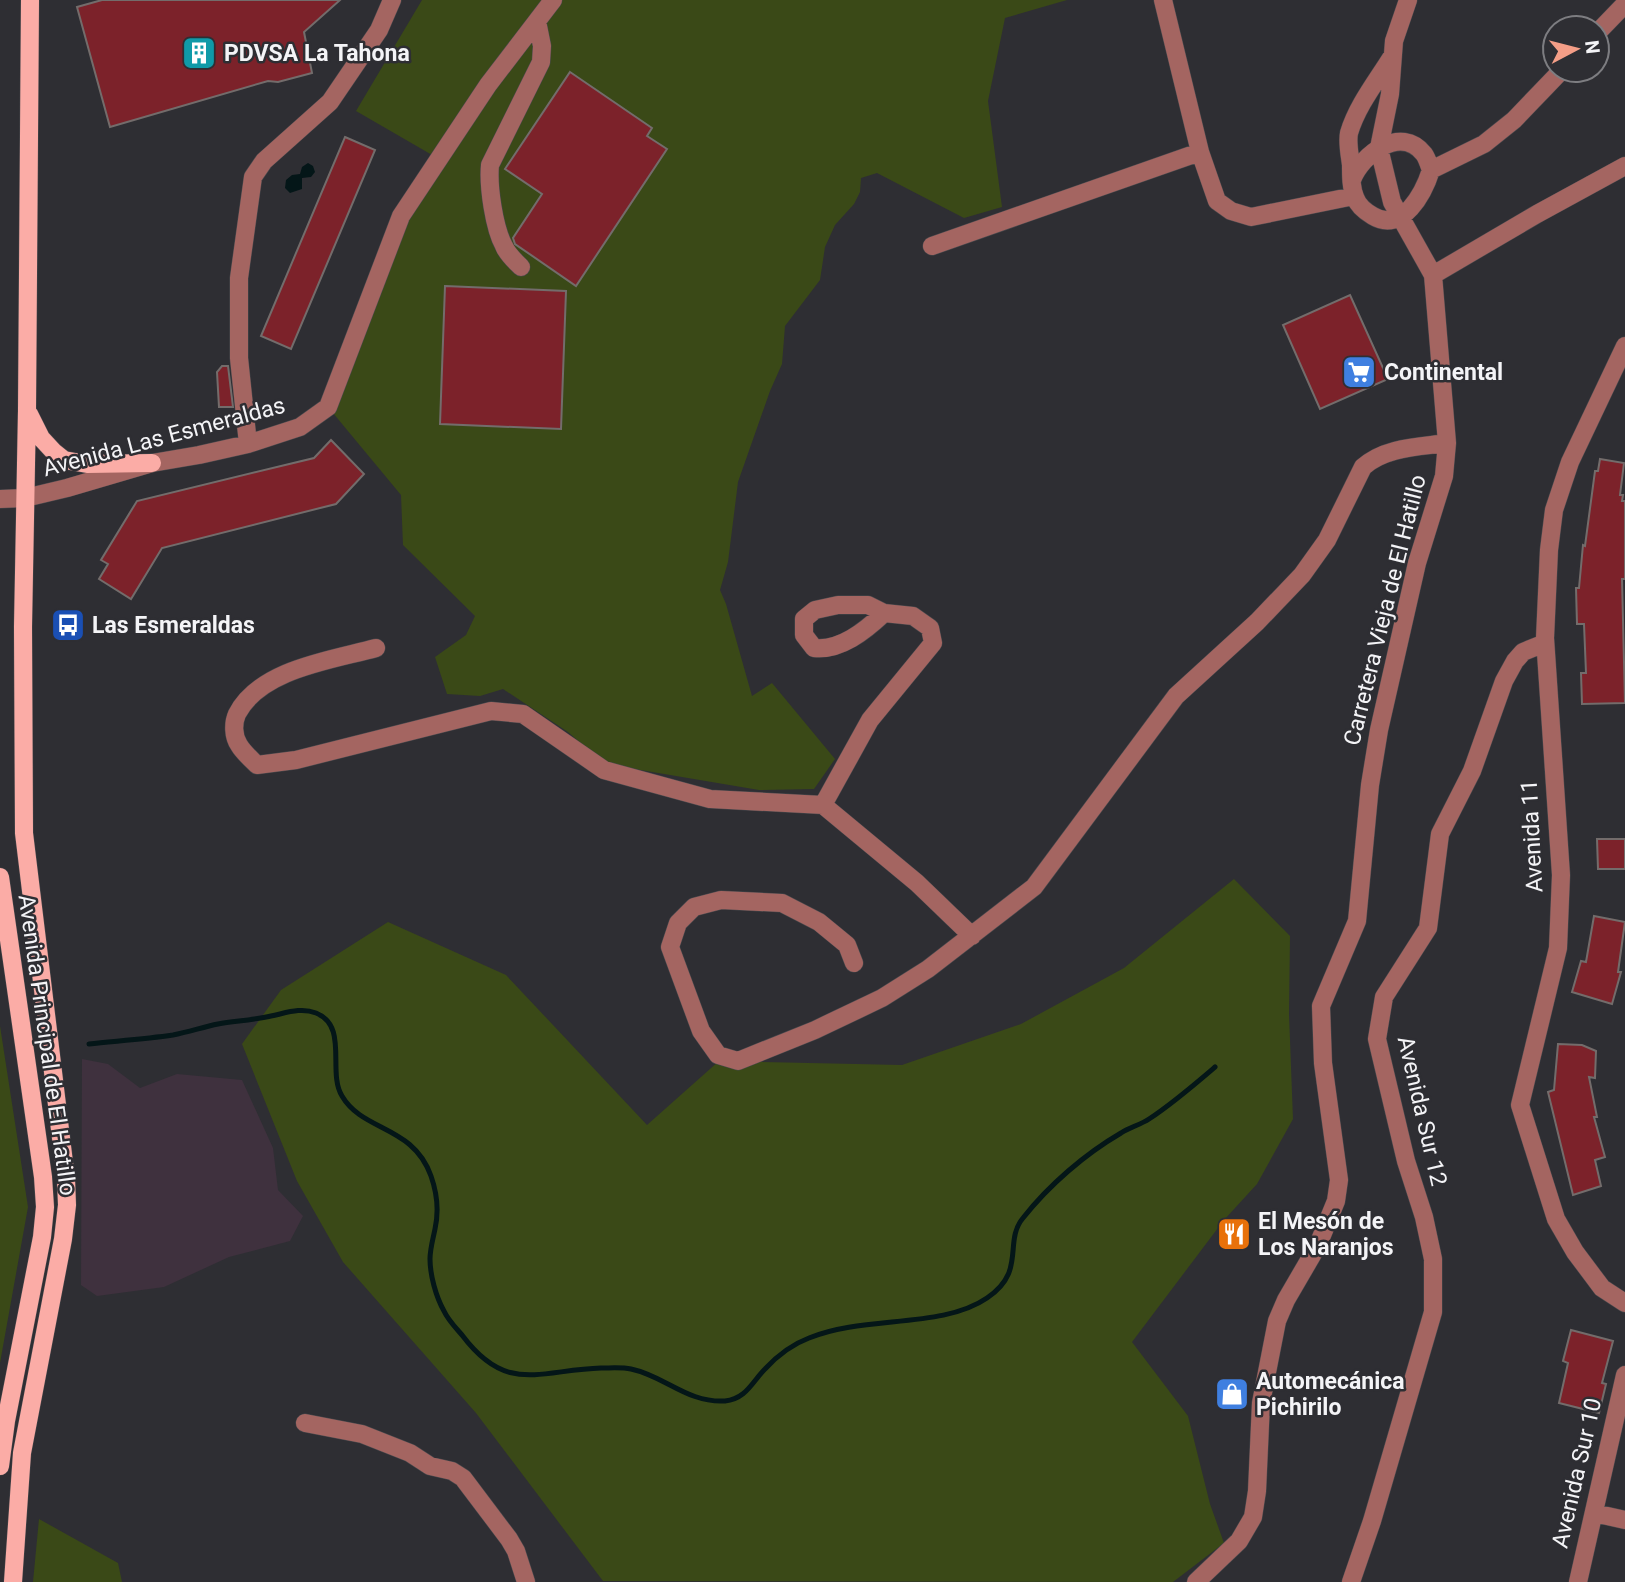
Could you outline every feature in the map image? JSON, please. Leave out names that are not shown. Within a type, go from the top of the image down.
[{"type":"main road","name":"Avenida Principal de El Hatillo","points":[[13,1582],[22,1453],[63,1239],[67,1205],[24,832],[22,719],[30,0]]},
{"type":"main road","points":[[27,410],[41,438],[65,460],[87,464],[115,461],[152,463]]},
{"type":"main road","name":"Avenida Principal de El Hatillo","points":[[0,877],[43,1177],[44,1207],[0,1466]]},
{"type":"street","points":[[248,443],[239,358],[239,278],[253,177],[264,161],[330,102],[379,30],[392,0]]},
{"type":"street","name":"Avenida Las Esmeraldas","points":[[0,499],[25,498],[152,463],[199,456],[248,443],[300,427],[328,407],[401,216],[488,85],[553,0]]},
{"type":"street","points":[[1163,0],[1200,152],[1217,201],[1231,211],[1251,217],[1353,188]]},
{"type":"street","points":[[1408,0],[1394,41],[1390,94],[1379,148],[1395,208],[1433,275],[1625,166]]},
{"type":"street","points":[[1611,18],[1625,4]]},
{"type":"street","points":[[521,267],[505,249],[500,237],[489,179],[490,165],[541,62],[542,46],[537,21]]},
{"type":"street","points":[[1391,58],[1356,115],[1348,136],[1353,188],[1358,205],[1380,220],[1389,220],[1415,206],[1431,170],[1485,144],[1514,120],[1549,84]]},
{"type":"street","points":[[1353,188],[1357,166],[1391,142],[1410,144],[1423,153],[1431,170]]},
{"type":"street","points":[[932,246],[1200,152]]},
{"type":"street","name":"Carretera Vieja de El Hatillo","points":[[1196,1582],[1239,1541],[1252,1517],[1257,1491],[1261,1403],[1277,1321],[1318,1245],[1336,1201],[1339,1180],[1323,1063],[1321,1006],[1357,921],[1370,785],[1379,730],[1417,563],[1428,523],[1439,500],[1444,476],[1447,443],[1433,275]]},
{"type":"street","name":"Avenida 11","points":[[1625,345],[1570,462],[1554,510],[1549,550],[1545,643],[1561,875],[1558,948],[1520,1105],[1556,1219],[1575,1252],[1602,1287],[1625,1303]]},
{"type":"street","points":[[854,964],[847,945],[819,922],[782,902],[721,900],[694,907],[678,923],[670,947],[701,1031],[718,1055],[738,1061],[815,1030],[882,998],[928,969],[1034,887],[1176,696],[1257,622],[1302,575],[1327,540],[1363,467],[1372,459],[1385,454],[1447,443]]},
{"type":"street","points":[[823,805],[870,720],[933,643],[930,628],[914,616],[884,613]]},
{"type":"street","name":"Avenida Sur 12","points":[[1351,1582],[1372,1521],[1433,1312],[1433,1259],[1377,1039],[1384,997],[1428,928],[1440,834],[1472,771],[1504,681],[1522,652],[1545,643]]},
{"type":"street","points":[[376,648],[300,668],[264,685],[243,702],[233,723],[238,744],[257,765],[296,760],[491,711],[523,714],[604,770],[709,799],[823,805],[917,883],[972,936]]},
{"type":"street","name":"Avenida Sur 10","points":[[1578,1582],[1625,1375]]},
{"type":"street","points":[[305,1423],[362,1434],[410,1453],[430,1466],[452,1471],[463,1478],[509,1539],[526,1582]]},
{"type":"street","points":[[1594,1513],[1625,1520]]},
{"type":"shaded area","points":[[308,163],[313,166],[315,172],[311,177],[302,178],[302,189],[290,193],[285,188],[286,180],[292,175],[300,174],[302,167]]},
{"type":"shaded area","points":[[82,1059],[108,1064],[140,1088],[177,1074],[242,1080],[273,1148],[278,1190],[303,1216],[290,1241],[229,1257],[164,1287],[97,1296],[81,1285]]},
{"type":"green space","points":[[422,0],[1067,0],[1005,18],[988,101],[1002,207],[964,218],[877,173],[861,178],[860,192],[854,204],[835,225],[825,247],[820,280],[785,326],[782,364],[738,482],[728,562],[720,590],[752,696],[772,683],[835,759],[814,789],[759,790],[605,764],[568,732],[503,689],[480,696],[447,694],[435,657],[466,635],[475,616],[403,545],[401,495],[328,407],[366,305],[439,159],[356,111]]},
{"type":"green space","points":[[1234,879],[1290,936],[1289,1014],[1293,1119],[1257,1184],[1224,1220],[1132,1342],[1188,1416],[1210,1504],[1224,1543],[1173,1582],[603,1581],[476,1413],[343,1262],[297,1181],[242,1044],[281,990],[388,922],[506,975],[647,1125],[719,1061],[902,1065],[1021,1024],[1124,968]]},
{"type":"green space","points":[[0,1026],[28,1207],[0,1363]]},
{"type":"green space","points":[[39,1519],[118,1563],[122,1582],[33,1582]]},
{"type":"building","name":"PDVSA La Tahona","points":[[102,0],[340,0],[304,32],[312,73],[278,82],[268,81],[110,127],[77,7]]},
{"type":"building","points":[[570,72],[652,128],[647,136],[667,149],[576,286],[515,244],[513,238],[542,194],[505,169]]},
{"type":"building","points":[[345,137],[375,150],[291,349],[261,336]]},
{"type":"building","points":[[445,286],[566,291],[561,429],[440,424]]},
{"type":"building","points":[[1350,295],[1388,379],[1320,409],[1283,325]]},
{"type":"building","points":[[222,366],[228,366],[233,407],[219,407],[217,372]]},
{"type":"building","points":[[331,440],[364,474],[336,504],[162,548],[131,599],[99,579],[108,564],[101,560],[137,501],[314,458]]},
{"type":"building","points":[[1600,459],[1624,463],[1620,495],[1623,495],[1622,501],[1625,501],[1625,579],[1622,579],[1625,703],[1582,704],[1581,673],[1586,673],[1584,624],[1577,624],[1576,588],[1579,588],[1595,471],[1598,471]]},
{"type":"building","points":[[1597,839],[1625,839],[1625,869],[1598,869]]},
{"type":"building","points":[[1594,916],[1625,922],[1618,972],[1621,972],[1612,1004],[1572,992],[1581,961],[1586,962]]},
{"type":"building","points":[[1558,1044],[1582,1045],[1596,1051],[1595,1078],[1589,1077],[1597,1117],[1594,1117],[1605,1157],[1595,1160],[1601,1186],[1573,1195],[1548,1092],[1554,1090]]},
{"type":"building","points":[[1571,1330],[1613,1341],[1602,1383],[1606,1384],[1599,1413],[1559,1403],[1568,1363],[1563,1361]]},
{"type":"waterway","points":[[89,1044],[173,1035],[294,1011],[316,1013],[326,1019],[332,1028],[336,1075],[342,1096],[362,1117],[400,1138],[423,1159],[436,1195],[436,1222],[430,1255],[434,1286],[448,1318],[478,1354],[494,1366],[525,1375],[601,1368],[631,1369],[699,1398],[725,1401],[738,1397],[775,1360],[791,1347],[809,1338],[854,1326],[948,1314],[969,1308],[987,1298],[1007,1277],[1017,1227],[1044,1194],[1094,1150],[1158,1113],[1215,1067]]},
{"type":"place","name":"PDVSA La Tahona","points":[[199,53]]},
{"type":"place","name":"Continental","points":[[1359,372]]},
{"type":"place","name":"Las Esmeraldas","points":[[68,625]]},
{"type":"place","name":"El Mesón de Los Naranjos","points":[[1234,1234]]},
{"type":"place","name":"Automecánica Pichirilo","points":[[1232,1394]]}]
